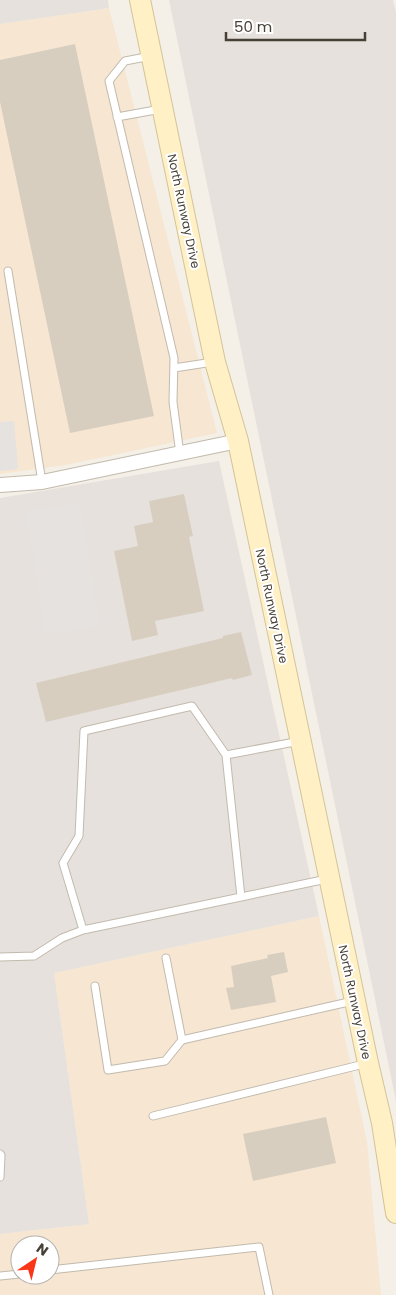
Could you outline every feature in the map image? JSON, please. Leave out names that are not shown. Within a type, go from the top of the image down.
[{"type":"street","name":"North Runway Drive","points":[[140,0],[215,362],[238,441],[368,1062],[389,1122],[396,1213]]},
{"type":"street","points":[[0,485],[42,482],[238,441]]},
{"type":"lane","points":[[152,56],[126,61],[109,81],[174,358],[173,402],[180,454]]},
{"type":"lane","points":[[117,117],[163,108]]},
{"type":"lane","points":[[8,271],[42,482]]},
{"type":"lane","points":[[174,368],[215,362]]},
{"type":"lane","points":[[84,930],[63,863],[80,836],[84,731],[192,706],[226,755],[241,897]]},
{"type":"lane","points":[[226,755],[300,741]]},
{"type":"lane","points":[[0,957],[34,956],[62,938],[84,930],[330,879]]},
{"type":"lane","points":[[166,958],[182,1040]]},
{"type":"lane","points":[[95,986],[108,1070],[166,1061],[182,1040],[355,1000]]},
{"type":"lane","points":[[153,1116],[368,1062]]},
{"type":"lane","points":[[0,1154],[0,1178]]},
{"type":"lane","points":[[60,1269],[259,1246],[268,1295]]},
{"type":"shaded area","points":[[0,0],[108,0],[109,8],[0,24]]},
{"type":"shaded area","points":[[169,0],[393,0],[396,13],[396,1101]]},
{"type":"shaded area","points":[[109,8],[217,433],[66,465],[0,474],[0,24]]},
{"type":"shaded area","points":[[14,421],[18,469],[0,471],[0,422]]},
{"type":"shaded area","points":[[219,461],[319,916],[54,973],[89,1224],[0,1234],[0,498]]},
{"type":"shaded area","points":[[80,503],[100,626],[45,635],[26,511]]},
{"type":"shaded area","points":[[319,916],[367,1142],[381,1295],[0,1295],[0,1234],[89,1224],[54,973]]},
{"type":"building","points":[[75,44],[154,416],[70,433],[0,102],[0,60]]},
{"type":"building","points":[[184,494],[193,536],[189,537],[204,611],[155,621],[158,635],[132,641],[114,551],[138,546],[134,526],[153,522],[149,501]]},
{"type":"building","points":[[241,632],[252,675],[233,680],[232,678],[46,722],[36,683]]},
{"type":"building","points":[[284,952],[288,972],[271,976],[276,1002],[231,1010],[226,988],[234,987],[231,966],[268,958],[267,955]]},
{"type":"building","points":[[326,1117],[336,1163],[253,1181],[243,1134]]}]
